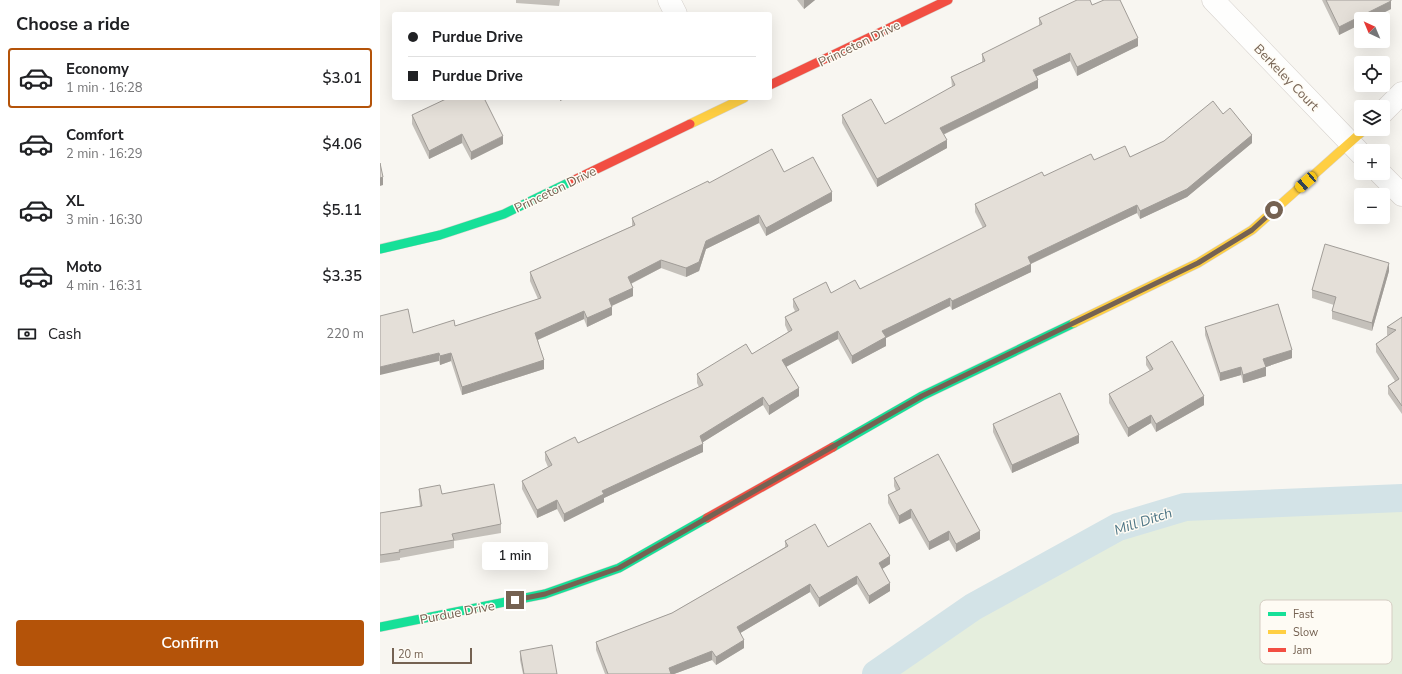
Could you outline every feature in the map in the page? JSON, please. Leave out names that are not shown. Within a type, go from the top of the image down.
[{"type":"street","points":[[669,0],[675,12]]},
{"type":"street","name":"Princeton Drive","points":[[772,85],[948,0]]},
{"type":"street","name":"Berkeley Court","points":[[1213,0],[1359,142]]},
{"type":"street","points":[[1390,105],[1402,93]]},
{"type":"street","name":"Princeton Drive","points":[[380,249],[440,235],[504,214],[720,103],[734,100]]},
{"type":"street","name":"Purdue Drive","points":[[380,628],[545,594],[619,568],[922,396],[1198,263],[1252,230],[1359,142]]},
{"type":"street","points":[[1387,180],[1402,195]]},
{"type":"green space","points":[[1402,508],[1402,674],[889,674],[982,608],[1121,536],[1177,518]]},
{"type":"building","points":[[1077,0],[1090,0],[1092,5],[1104,0],[1120,0],[1138,38],[1077,67],[1070,53],[1033,70],[1038,80],[940,128],[947,140],[877,179],[842,115],[871,99],[885,124],[955,85],[951,77],[985,61],[982,54],[1042,24],[1039,18]]},
{"type":"building","points":[[1326,0],[1391,0],[1369,12],[1354,12],[1354,20],[1339,27]]},
{"type":"building","points":[[444,100],[485,100],[503,136],[471,152],[462,134],[429,151],[412,115]]},
{"type":"building","points":[[1213,101],[1223,114],[1230,108],[1252,135],[1187,189],[1140,211],[1137,205],[1028,257],[1031,264],[952,301],[950,298],[882,331],[886,337],[852,356],[838,331],[782,360],[799,388],[769,406],[763,397],[700,436],[703,444],[602,491],[604,494],[564,514],[557,500],[537,510],[522,481],[552,465],[545,452],[575,437],[578,443],[703,385],[697,374],[746,344],[752,354],[792,330],[785,317],[799,310],[793,299],[826,282],[831,293],[855,280],[860,289],[986,226],[975,204],[1042,172],[1044,176],[1091,154],[1094,160],[1125,146],[1130,157],[1164,141]]},
{"type":"building","points":[[772,149],[784,172],[813,157],[832,192],[766,228],[759,215],[706,241],[699,262],[686,268],[661,260],[628,277],[633,288],[609,299],[612,307],[587,318],[584,311],[535,333],[544,360],[462,387],[451,353],[440,356],[439,353],[380,367],[380,316],[408,309],[413,333],[454,320],[455,326],[541,298],[530,272],[635,225],[632,218],[708,181],[709,183]]},
{"type":"building","points":[[380,163],[383,177],[380,178]]},
{"type":"building","points":[[1325,244],[1389,263],[1372,323],[1332,311],[1336,297],[1312,290]]},
{"type":"building","points":[[1278,304],[1292,350],[1263,359],[1266,367],[1243,375],[1241,367],[1220,373],[1205,327]]},
{"type":"building","points":[[1402,317],[1402,406],[1388,386],[1399,379],[1376,344],[1396,330],[1387,327]]},
{"type":"building","points":[[1172,341],[1204,396],[1156,424],[1151,415],[1128,428],[1109,394],[1153,369],[1146,357]]},
{"type":"building","points":[[1060,393],[1079,435],[1012,465],[993,424]]},
{"type":"building","points":[[938,454],[980,531],[956,544],[949,531],[929,542],[911,509],[899,516],[888,495],[900,489],[894,478]]},
{"type":"building","points":[[494,484],[501,524],[452,534],[454,540],[380,555],[380,513],[422,506],[419,489],[440,485],[442,494]]},
{"type":"building","points":[[870,523],[890,556],[879,563],[890,583],[869,596],[857,576],[819,598],[810,584],[737,627],[744,640],[716,657],[712,651],[669,668],[671,674],[608,674],[596,642],[672,613],[788,546],[785,541],[815,524],[828,547]]},
{"type":"building","points":[[552,645],[557,674],[524,674],[520,651]]},
{"type":"waterway","name":"Mill Ditch","points":[[876,674],[973,607],[1118,527],[1185,507],[1402,498]]},
{"type":"traffic: fast","points":[[380,249],[440,235],[504,214],[572,181]]},
{"type":"traffic: fast","points":[[833,447],[922,396],[1074,323]]},
{"type":"traffic: fast","points":[[380,627],[545,594],[619,568],[707,518]]},
{"type":"traffic: slow","points":[[690,124],[740,100]]},
{"type":"traffic: slow","points":[[1074,323],[1198,263],[1252,230],[1357,136]]},
{"type":"traffic: jam","points":[[772,84],[948,0]]},
{"type":"traffic: jam","points":[[572,181],[690,124]]},
{"type":"traffic: jam","points":[[707,518],[833,447]]},
{"type":"route","points":[[515,600],[545,594],[619,568],[922,396],[1198,263],[1252,230],[1274,210]]}]
